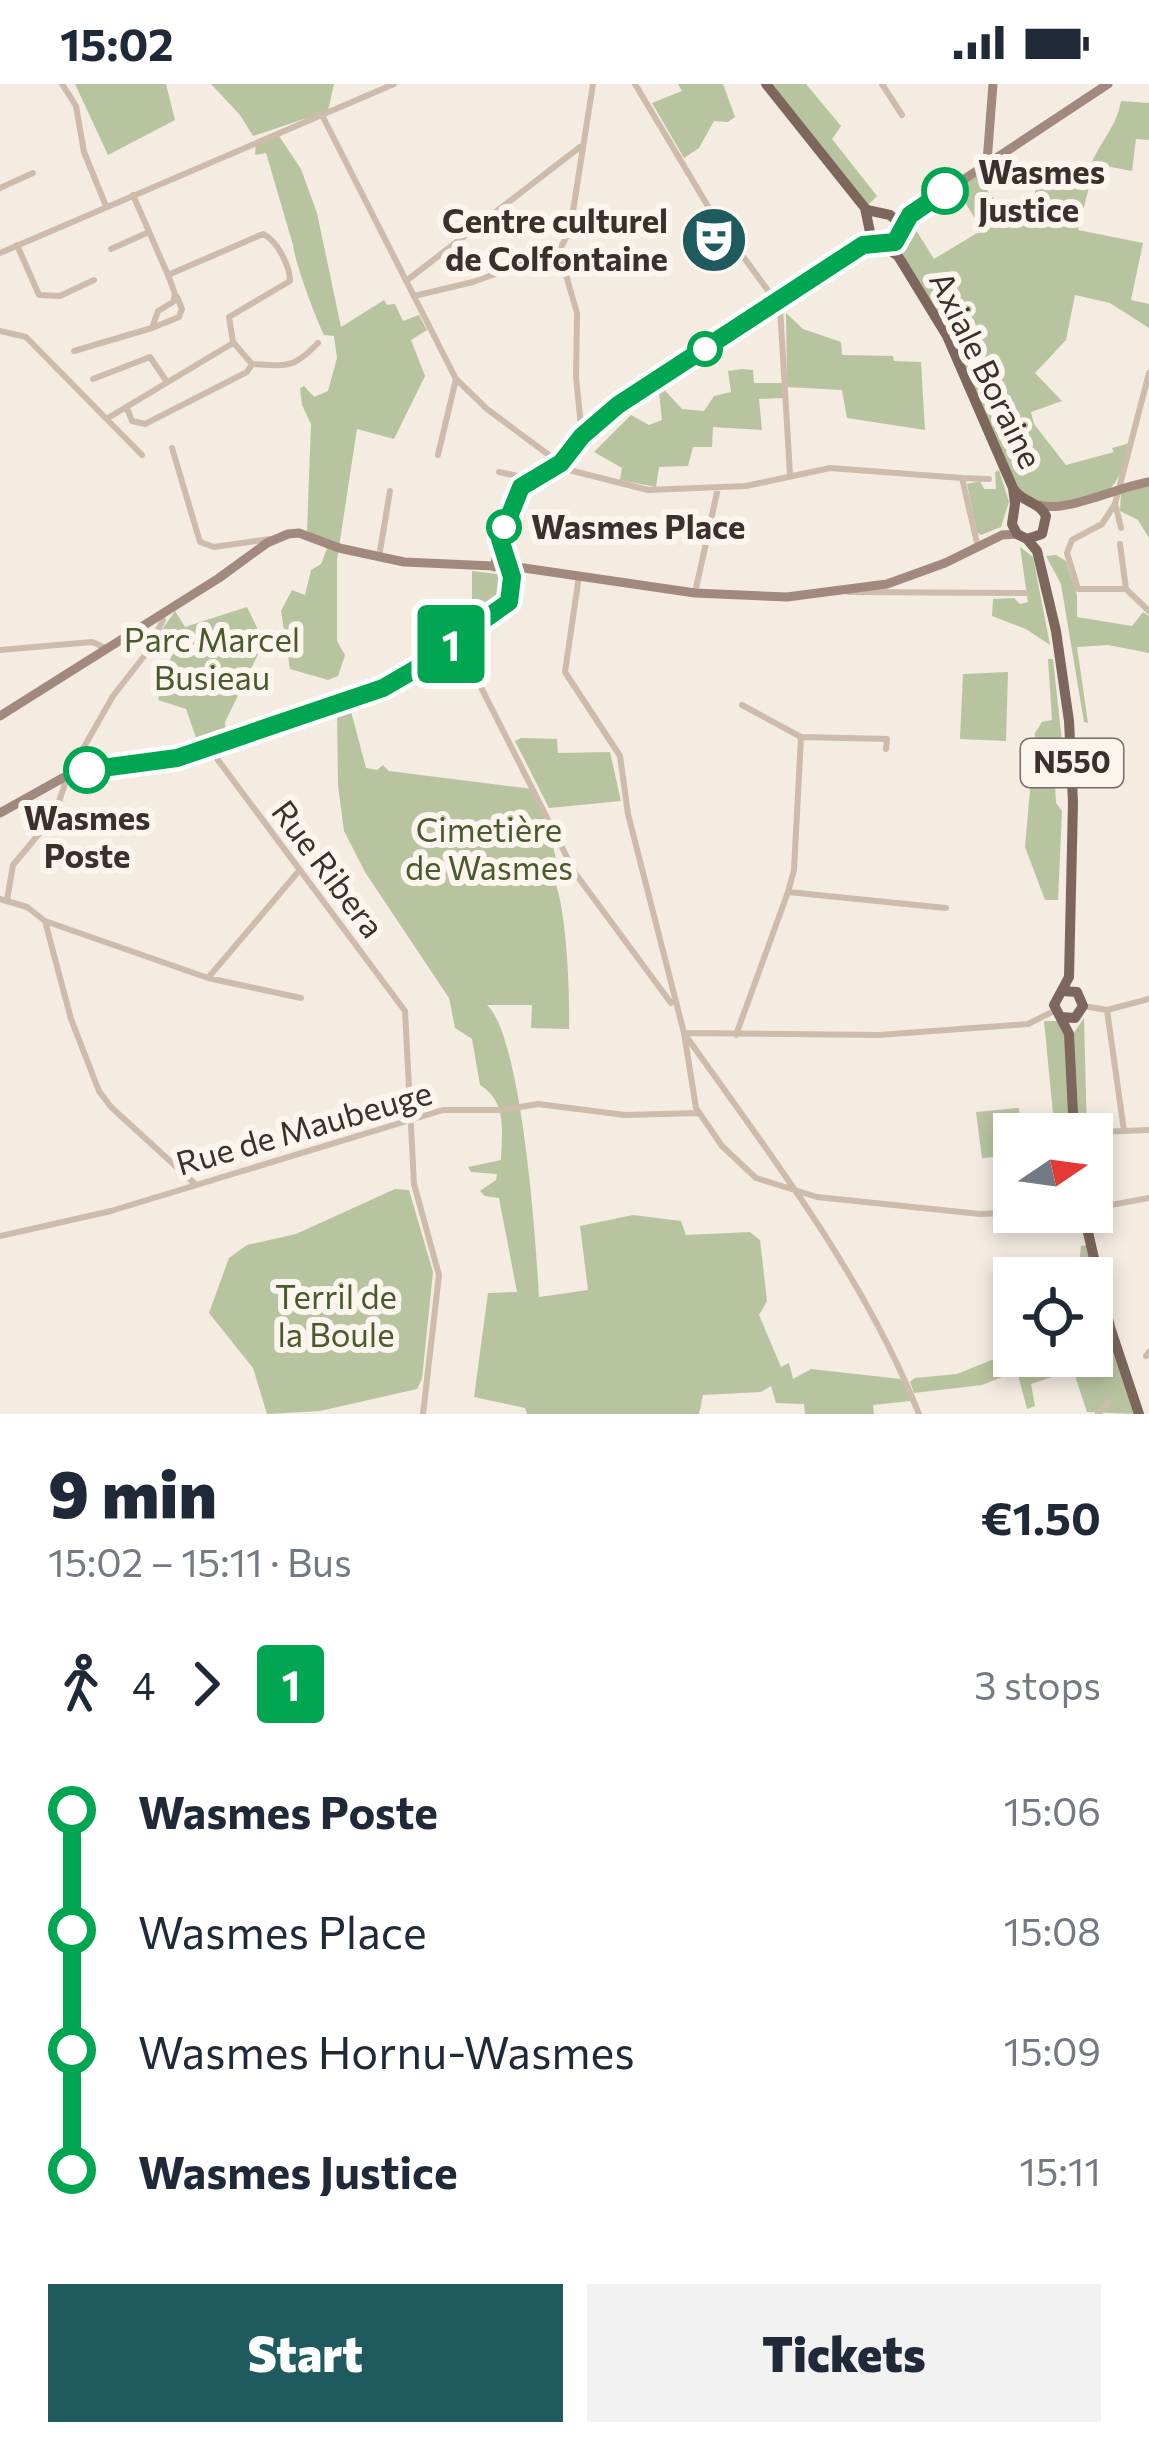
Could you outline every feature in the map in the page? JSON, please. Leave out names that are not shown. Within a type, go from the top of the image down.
[{"type":"main road","points":[[766,84],[865,208],[873,239]]},
{"type":"main road","points":[[865,208],[888,216],[899,235],[898,256]]},
{"type":"main road","points":[[873,239],[888,216]]},
{"type":"main road","name":"Axiale Boraine","points":[[873,239],[899,235]]},
{"type":"main road","name":"N550","points":[[873,239],[898,256]]},
{"type":"main road","name":"Axiale Boraine","points":[[898,256],[954,349],[1013,488],[1044,512],[1037,551],[1056,631],[1069,721],[1073,802],[1069,977]]},
{"type":"main road","name":"N550","points":[[1013,488],[1013,515]]},
{"type":"main road","name":"Axiale Boraine","points":[[1034,504],[1013,515],[1022,537],[1037,551]]},
{"type":"main road","points":[[1022,537],[1044,530]]},
{"type":"main road","name":"N550","points":[[1069,977],[1054,1000],[1069,1013]]},
{"type":"main road","name":"N550","points":[[1069,977],[1077,992],[1069,1013],[1073,1113]]},
{"type":"main road","points":[[1062,991],[1077,992]]},
{"type":"main road","points":[[1088,1233],[1139,1414]]},
{"type":"street","points":[[62,84],[76,106],[84,152],[106,206]]},
{"type":"street","points":[[0,253],[394,84]]},
{"type":"street","points":[[414,296],[473,282],[559,251],[570,230],[593,84]]},
{"type":"street","points":[[634,84],[715,218],[776,302],[790,475]]},
{"type":"street","points":[[882,84],[902,115]]},
{"type":"street","points":[[992,160],[993,84]]},
{"type":"street","points":[[899,235],[910,215],[1108,84]]},
{"type":"street","points":[[322,115],[456,380],[487,409],[574,472],[648,490],[718,488],[844,468],[989,479]]},
{"type":"street","points":[[406,281],[583,145]]},
{"type":"street","points":[[0,188],[33,173]]},
{"type":"street","points":[[74,351],[179,317],[182,309],[133,195]]},
{"type":"street","points":[[888,216],[910,215]]},
{"type":"street","points":[[111,249],[149,232]]},
{"type":"street","points":[[168,274],[260,235],[270,237],[290,281],[230,316],[233,343],[252,364],[296,364],[318,343]]},
{"type":"street","points":[[494,567],[520,482],[561,463],[582,436],[618,405],[873,239]]},
{"type":"street","points":[[16,245],[39,295],[59,296],[94,280]]},
{"type":"street","points":[[559,251],[577,313],[582,436]]},
{"type":"street","points":[[152,328],[158,311],[173,302],[175,294]]},
{"type":"street","points":[[0,331],[26,337],[142,455]]},
{"type":"street","points":[[108,418],[233,343]]},
{"type":"street","points":[[93,379],[150,357],[167,382]]},
{"type":"street","points":[[127,408],[132,421],[145,424],[248,372],[252,364]]},
{"type":"street","points":[[1126,589],[1078,589],[1068,545],[1102,524],[1115,504],[1149,373]]},
{"type":"street","points":[[438,455],[456,380]]},
{"type":"street","points":[[172,448],[193,507],[197,537],[204,546],[299,533],[380,557],[579,576],[695,593],[787,597],[846,592],[905,579],[1002,535],[1022,537]]},
{"type":"street","points":[[962,478],[978,547]]},
{"type":"street","points":[[1034,504],[1060,508],[1149,482]]},
{"type":"street","points":[[695,593],[718,488]]},
{"type":"street","points":[[380,557],[390,491]]},
{"type":"street","points":[[1115,504],[1120,528]]},
{"type":"street","points":[[1044,530],[1060,508]]},
{"type":"street","points":[[1002,535],[1013,515]]},
{"type":"street","points":[[0,716],[275,538]]},
{"type":"street","points":[[0,813],[68,775],[208,748],[383,688],[509,602],[514,570],[500,539]]},
{"type":"street","points":[[1120,544],[1126,589],[1149,611]]},
{"type":"street","points":[[579,576],[565,673],[620,756],[632,835],[684,1034],[698,1113],[745,1170],[767,1183],[835,1200],[993,1214]]},
{"type":"street","points":[[846,592],[871,596],[1025,593]]},
{"type":"street","points":[[162,615],[145,656],[112,696],[68,775],[54,816],[13,865],[3,899],[144,962],[301,998]]},
{"type":"street","points":[[457,640],[574,873],[674,1005]]},
{"type":"street","points":[[0,650],[92,642],[108,650]]},
{"type":"street","points":[[742,705],[800,739],[887,739],[886,749]]},
{"type":"street","points":[[736,1035],[794,870],[800,739]]},
{"type":"street","name":"Rue Ribera","points":[[208,748],[405,1011],[410,1118]]},
{"type":"street","points":[[208,978],[298,872]]},
{"type":"street","points":[[788,892],[946,908]]},
{"type":"street","points":[[45,921],[91,1074],[111,1107],[196,1184]]},
{"type":"street","points":[[684,1034],[879,1035],[1028,1024],[1149,999]]},
{"type":"street","points":[[1107,1010],[1124,1131]]},
{"type":"street","points":[[684,1034],[797,1192],[873,1317],[919,1414]]},
{"type":"street","name":"Rue de Maubeuge","points":[[0,1236],[69,1222],[443,1110],[502,1110],[538,1104],[625,1115],[698,1113]]},
{"type":"street","points":[[410,1118],[414,1184],[439,1275],[423,1414]]},
{"type":"street","points":[[1113,1131],[1149,1130]]},
{"type":"street","points":[[1113,1201],[1149,1198]]},
{"type":"street","points":[[1098,1414],[1108,1402]]},
{"type":"green space","points":[[75,84],[166,84],[175,120],[108,155]]},
{"type":"green space","points":[[211,84],[334,84],[328,111],[253,136]]},
{"type":"green space","points":[[678,84],[723,84],[735,117],[728,122],[714,121],[699,148],[684,158],[652,103],[682,91]]},
{"type":"green space","points":[[766,84],[806,84],[841,126],[832,139],[877,196],[865,208]]},
{"type":"green space","points":[[1121,101],[1149,103],[1149,140],[1136,139],[1132,171],[1095,164],[1078,230],[1143,243],[1131,300],[1149,304],[1149,328],[1110,303],[1075,295],[1066,340],[1035,373],[1062,401],[1031,412],[1034,424],[1066,465],[1130,443],[1119,476],[1107,491],[1073,502],[1048,503],[1018,488],[901,250],[909,219],[934,259],[982,230],[957,189],[976,176],[1012,222],[1033,205],[1039,167],[1088,173]]},
{"type":"green space","points":[[277,133],[301,169],[317,213],[341,327],[384,300],[387,305],[395,304],[403,321],[419,315],[427,330],[411,340],[425,376],[394,439],[357,429],[337,560],[337,641],[345,655],[338,676],[328,680],[290,669],[281,611],[292,590],[305,595],[311,570],[321,564],[328,546],[307,531],[311,424],[300,388],[304,386],[314,397],[328,391],[337,358],[334,336],[324,335],[306,290],[266,153],[255,155],[256,142]]},
{"type":"green space","points":[[786,313],[803,329],[841,342],[842,355],[921,362],[925,430],[847,418],[842,390],[787,387]]},
{"type":"green space","points":[[753,370],[754,383],[784,383],[783,398],[759,399],[762,430],[713,427],[712,447],[693,447],[688,466],[659,467],[656,487],[620,480],[622,468],[594,452],[631,415],[649,425],[662,420],[658,383],[682,409],[704,411],[714,396],[731,392],[728,371]]},
{"type":"green space","points":[[999,470],[1009,502],[1001,527],[981,535],[967,484],[980,481],[984,489],[996,489],[995,472]]},
{"type":"green space","points":[[1149,482],[1149,538],[1138,520],[1120,511],[1121,493]]},
{"type":"green space","points":[[1020,547],[1033,557],[1050,645],[992,616],[993,599],[1028,602]]},
{"type":"green space","points":[[1046,556],[1066,561],[1077,595],[1077,617],[1132,626],[1143,612],[1149,616],[1149,653],[1108,645],[1077,647],[1088,723],[1084,722],[1061,584]]},
{"type":"green space","points":[[472,571],[505,575],[507,593],[502,603],[484,611],[472,605]]},
{"type":"green space","name":"Parc Marcel Busieau","points":[[247,607],[264,642],[225,722],[226,737],[200,749],[186,709],[158,700],[174,647],[161,631],[175,611],[185,627]]},
{"type":"green space","points":[[1048,659],[1053,659],[1063,751],[1054,766],[1056,803],[1062,811],[1058,900],[1045,900],[1025,847],[1035,733],[1042,722],[1052,720]]},
{"type":"green space","points":[[1008,672],[1006,741],[960,739],[963,674]]},
{"type":"green space","points":[[349,704],[366,768],[377,770],[383,765],[389,771],[533,789],[549,833],[565,931],[569,1029],[531,1028],[532,1005],[487,1005],[499,1024],[518,1097],[539,1297],[588,1290],[580,1226],[633,1215],[681,1221],[686,1235],[750,1232],[760,1240],[767,1301],[759,1315],[781,1367],[789,1363],[793,1379],[811,1369],[901,1379],[911,1401],[873,1405],[874,1414],[805,1414],[804,1404],[776,1403],[771,1386],[761,1392],[703,1395],[699,1414],[527,1414],[525,1408],[474,1397],[488,1293],[517,1292],[499,1198],[480,1191],[497,1174],[471,1172],[468,1167],[501,1160],[501,1117],[495,1100],[480,1085],[472,1039],[455,1028],[449,998],[365,872],[344,831],[337,708]]},
{"type":"green space","name":"Cimetière de Wasmes","points":[[557,739],[558,753],[610,752],[621,801],[549,808],[515,741]]},
{"type":"green space","points":[[1084,1018],[1086,1113],[1053,1113],[1044,1021],[1057,1021],[1073,1034]]},
{"type":"green space","points":[[1019,1108],[1019,1113],[993,1113],[993,1157],[982,1158],[976,1112]]},
{"type":"green space","name":"Terril de la Boule","points":[[395,1189],[409,1190],[433,1272],[417,1389],[320,1411],[267,1414],[253,1368],[209,1313],[229,1258],[247,1245],[296,1234]]},
{"type":"green space","points":[[1087,1245],[1090,1257],[1080,1257],[1081,1246]]},
{"type":"green space","points":[[1113,1352],[1135,1414],[1087,1412],[1075,1377],[1113,1377]]},
{"type":"green space","points":[[993,1359],[993,1377],[1002,1377],[982,1385],[914,1393],[910,1382],[915,1378],[957,1374]]},
{"type":"green space","points":[[1019,1377],[1052,1377],[1031,1384],[1035,1406],[1027,1409]]},
{"type":"bus line","name":"1","points":[[87,770],[177,758],[383,688],[414,670],[509,602],[512,577],[500,539],[521,487],[561,463],[582,436],[618,405],[863,245],[895,242],[910,215],[945,191]]},
{"type":"place","name":"Wasmes Justice","points":[[945,191]]},
{"type":"place","name":"Centre culturel de Colfontaine","points":[[714,240]]},
{"type":"place","name":"Wasmes Place","points":[[504,527]]},
{"type":"place","name":"Wasmes Poste","points":[[87,770]]}]
